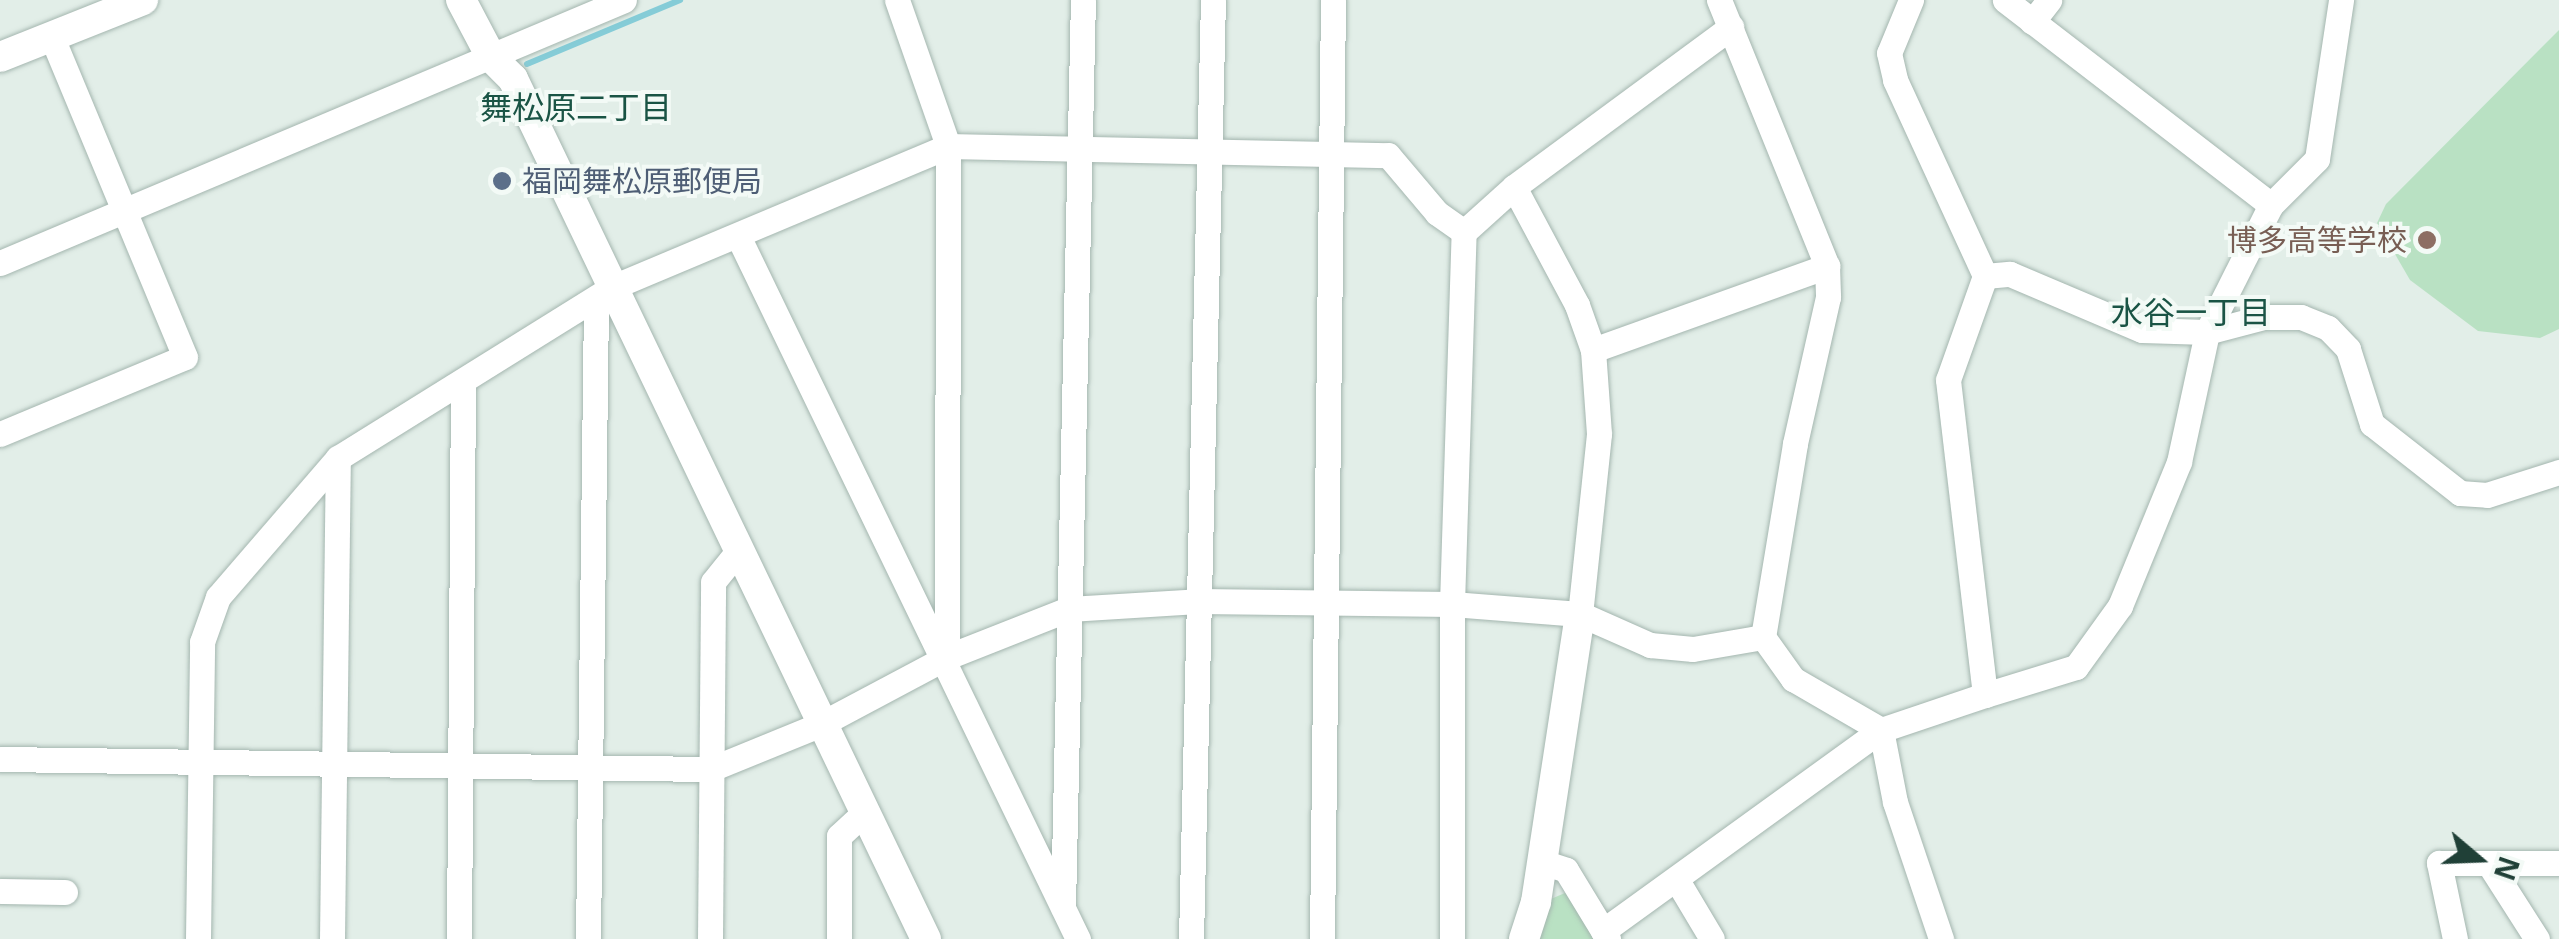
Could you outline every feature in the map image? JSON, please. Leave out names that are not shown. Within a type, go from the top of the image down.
[{"type":"street","points":[[0,57],[142,0]]},
{"type":"street","points":[[461,0],[491,56],[513,79],[605,293],[738,551],[926,939]]},
{"type":"street","points":[[0,263],[624,0]]},
{"type":"street","points":[[897,0],[948,146],[948,657]]},
{"type":"street","points":[[1063,907],[1083,0]]},
{"type":"street","points":[[1191,939],[1213,0]]},
{"type":"street","points":[[1322,939],[1332,0]]},
{"type":"street","points":[[1718,0],[1828,266],[1828,297],[1795,444],[1763,637],[1793,679],[1881,730],[1895,802],[1941,939]]},
{"type":"street","points":[[1911,0],[1889,54],[1895,80],[1985,276],[1948,380],[1985,695]]},
{"type":"street","points":[[2006,0],[2271,205]]},
{"type":"street","points":[[2032,22],[2049,0]]},
{"type":"street","points":[[1542,862],[1566,870],[1606,935],[1881,730],[2076,667],[2120,606],[2179,462],[2207,332],[2271,205],[2316,159],[2340,0]]},
{"type":"street","points":[[1452,939],[1452,604],[1464,232],[1514,186],[1731,28]]},
{"type":"street","points":[[0,434],[185,358],[51,35]]},
{"type":"street","points":[[198,939],[202,642],[218,597],[338,458],[605,293],[948,146],[1080,152],[1331,153],[1395,158],[1437,213],[1464,232]]},
{"type":"street","points":[[1514,186],[1577,306],[1593,350],[1599,434],[1580,614],[1542,862],[1524,939]]},
{"type":"street","points":[[738,236],[948,657],[1078,939]]},
{"type":"street","points":[[1593,350],[1828,266]]},
{"type":"street","points":[[1985,276],[2010,274],[2142,330],[2207,332],[2264,317],[2301,317],[2328,328],[2348,349],[2372,424],[2460,493],[2486,494],[2559,472]]},
{"type":"street","points":[[588,939],[605,293]]},
{"type":"street","points":[[459,939],[463,381]]},
{"type":"street","points":[[332,939],[338,458]]},
{"type":"street","points":[[710,939],[713,582],[738,551]]},
{"type":"street","points":[[0,759],[202,762],[336,769],[592,765],[711,769],[822,724],[948,657],[1069,609],[1198,601],[1452,604],[1580,614],[1650,644],[1693,649],[1763,637]]},
{"type":"street","points":[[838,939],[839,836],[864,813]]},
{"type":"street","points":[[2456,939],[2439,863],[2559,863]]},
{"type":"street","points":[[2490,864],[2538,939]]},
{"type":"street","points":[[1678,882],[1712,939]]},
{"type":"street","points":[[0,892],[65,892]]},
{"type":"green space","points":[[2559,30],[2559,329],[2540,338],[2478,331],[2410,280],[2377,223],[2386,204]]},
{"type":"green space","points":[[1565,893],[1581,909],[1597,939],[1535,939],[1546,901]]},
{"type":"waterway","points":[[527,64],[680,0]]},
{"type":"place","name":"福岡舞松原郵便局","points":[[502,181]]},
{"type":"place","name":"博多高等学校","points":[[2427,240]]},
{"type":"district","name":"舞松原二丁目","points":[[576,107]]},
{"type":"district","name":"水谷一丁目","points":[[2191,312]]}]
